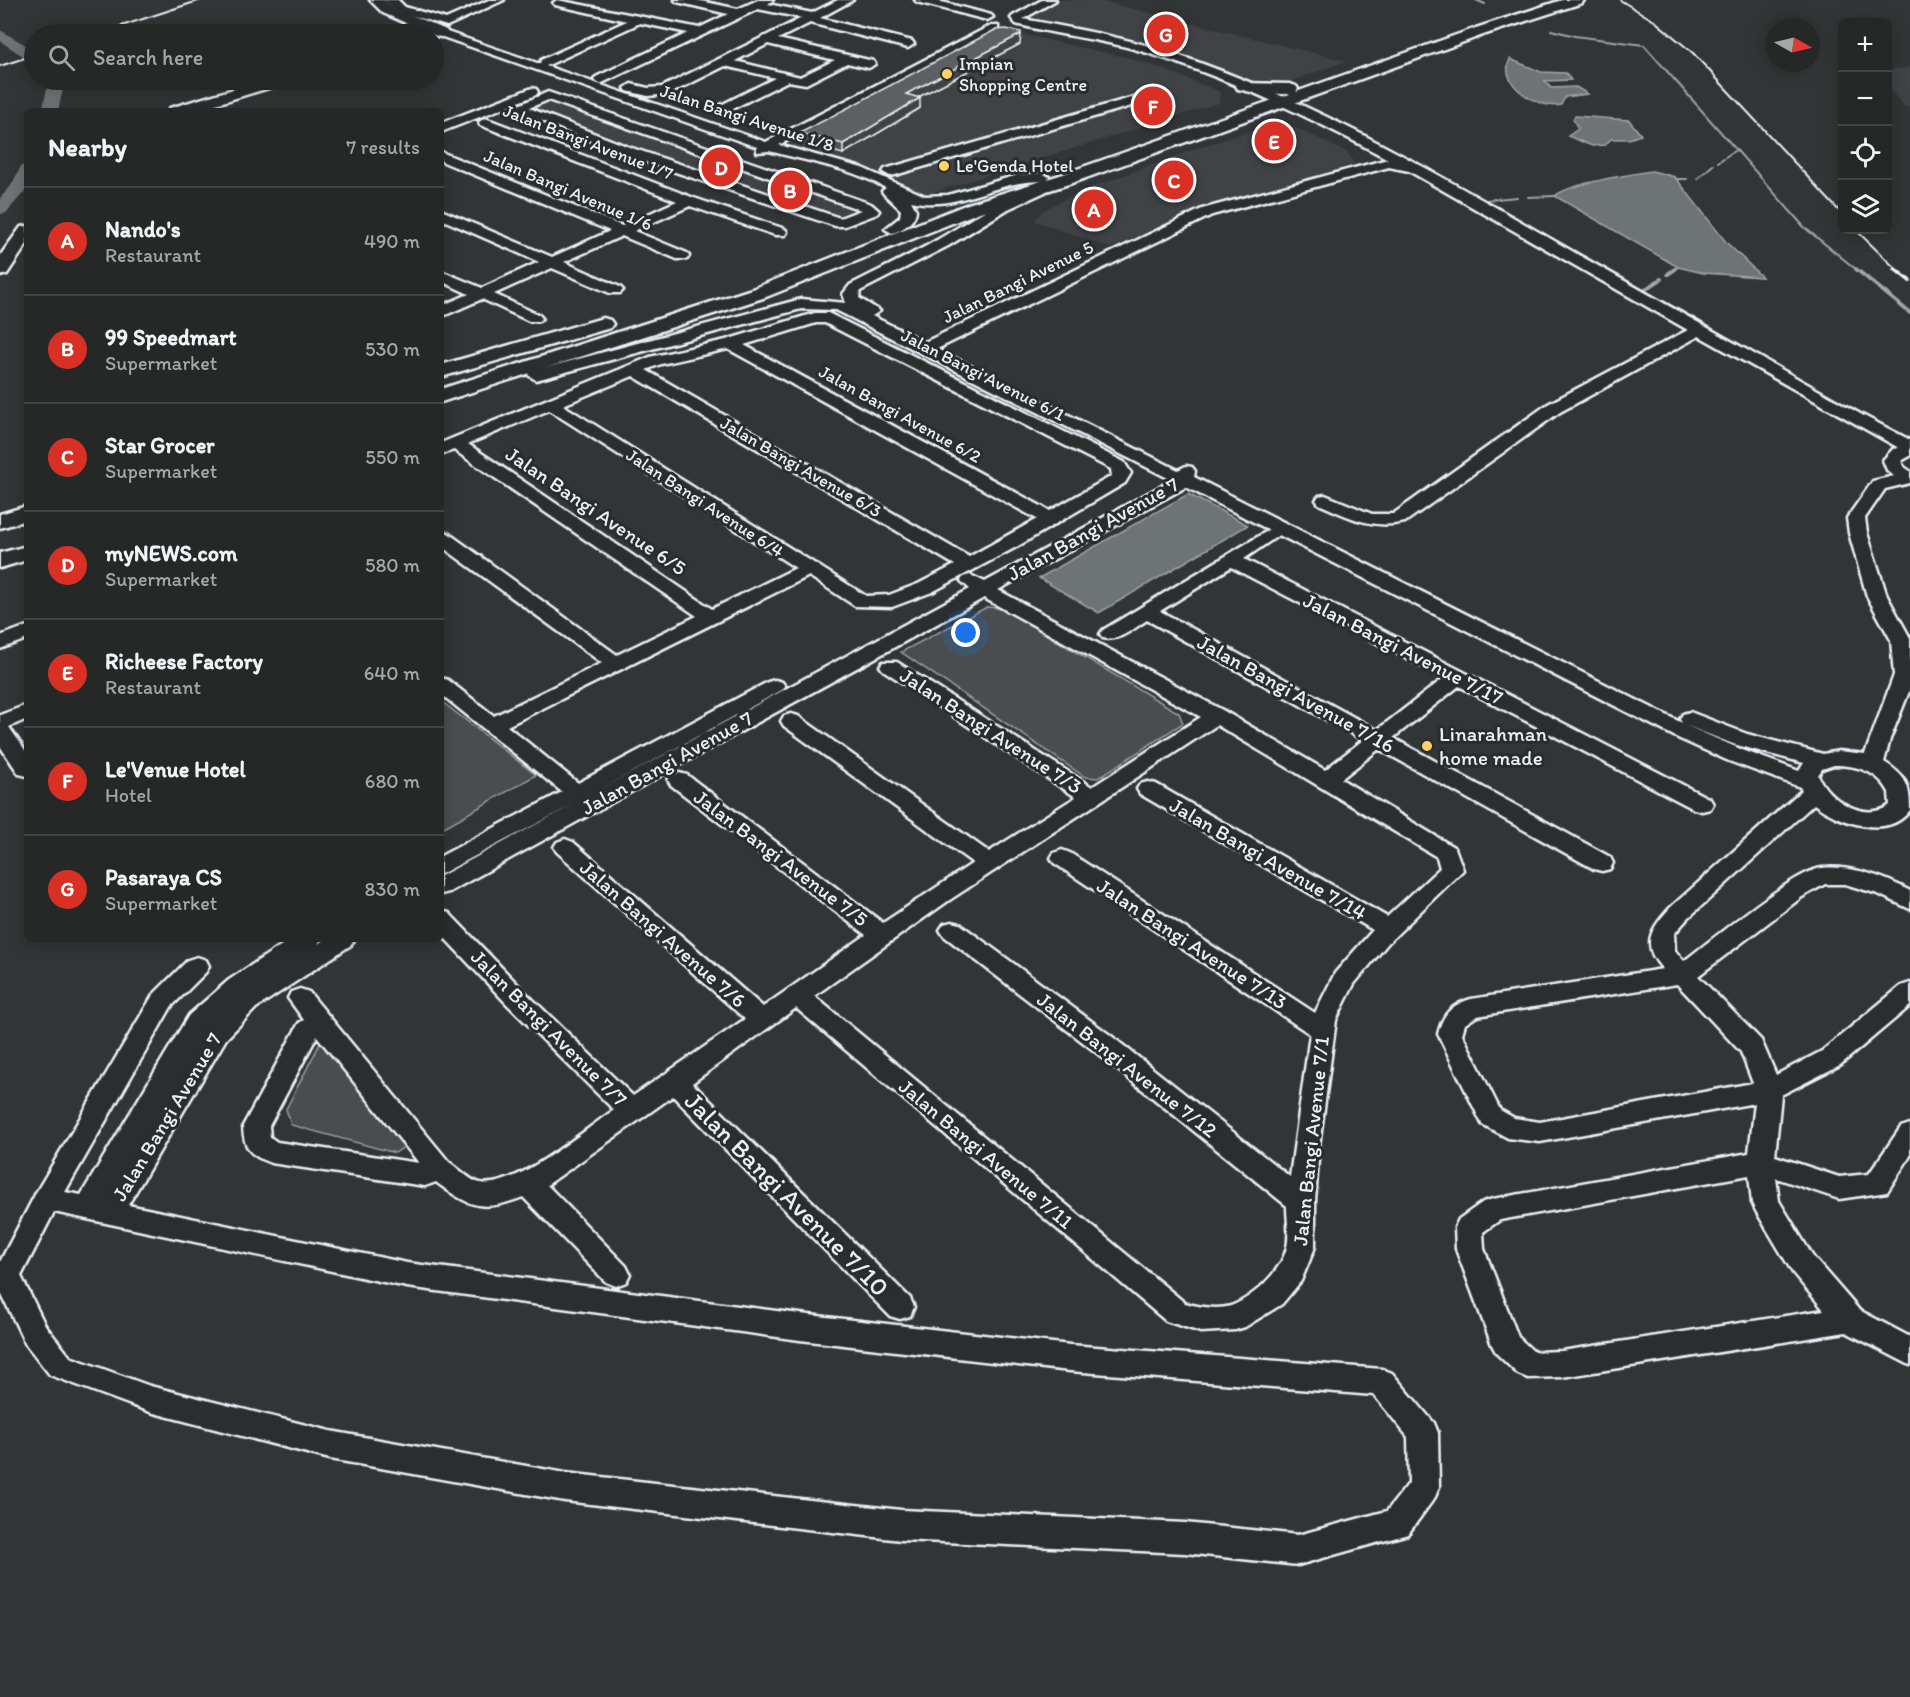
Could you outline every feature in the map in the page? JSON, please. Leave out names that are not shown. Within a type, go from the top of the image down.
[{"type":"main road","points":[[368,0],[381,11],[409,24]]},
{"type":"main road","points":[[378,0],[388,10],[417,24]]},
{"type":"main road","points":[[444,406],[536,375],[756,287],[892,229],[1042,177],[1230,104],[1307,93],[1576,0]]},
{"type":"main road","points":[[1268,97],[1410,49],[1481,31]]},
{"type":"main road","points":[[186,108],[244,90]]},
{"type":"main road","points":[[444,395],[756,287],[974,208],[1066,179],[1230,104],[1261,114],[1295,114],[1299,103],[1307,93]]},
{"type":"main road","points":[[0,270],[24,235]]},
{"type":"main road","points":[[444,370],[756,287]]},
{"type":"main road","points":[[444,381],[756,287]]},
{"type":"main road","points":[[0,521],[24,514]]},
{"type":"main road","points":[[0,537],[24,530]]},
{"type":"main road","points":[[0,550],[24,543]]},
{"type":"main road","points":[[0,561],[24,554]]},
{"type":"street","points":[[391,0],[401,9],[420,0]]},
{"type":"street","points":[[444,33],[498,0]]},
{"type":"street","points":[[640,19],[545,63],[648,92],[665,91],[848,0]]},
{"type":"street","points":[[921,0],[965,11],[988,23]]},
{"type":"street","points":[[1015,20],[1038,0]]},
{"type":"street","points":[[1015,20],[1050,0]]},
{"type":"street","points":[[688,1],[739,13]]},
{"type":"street","points":[[600,80],[761,2],[908,44]]},
{"type":"street","points":[[559,3],[700,32]]},
{"type":"street","points":[[965,11],[981,4]]},
{"type":"street","name":"Jalan Bangi Avenue 1/8","points":[[401,9],[424,24]]},
{"type":"street","points":[[1015,20],[1145,58],[1230,104],[1268,97]]},
{"type":"street","points":[[732,162],[872,211],[840,224],[634,153],[518,108],[548,96],[732,162],[988,23],[1015,20],[1140,47],[1186,62],[1268,97],[1295,114],[1475,208],[1694,333],[1856,432],[1905,451],[1893,465],[1910,478]]},
{"type":"street","name":"Jalan Bangi Avenue 1/8","points":[[444,37],[460,45],[889,191],[907,204],[909,210],[905,220],[892,229]]},
{"type":"street","points":[[767,40],[869,64]]},
{"type":"street","points":[[724,62],[797,81],[807,80],[845,59]]},
{"type":"street","points":[[720,111],[785,78]]},
{"type":"street","points":[[444,127],[563,80]]},
{"type":"street","points":[[890,172],[1134,101]]},
{"type":"street","name":"Jalan Bangi Avenue 1/7","points":[[485,122],[689,201],[780,232]]},
{"type":"street","name":"Jalan Bangi Avenue 1/8","points":[[758,148],[857,170],[886,182],[905,194],[925,200],[949,199],[1018,179],[1042,177]]},
{"type":"street","name":"Jalan Bangi Avenue 1/6","points":[[444,157],[682,256]]},
{"type":"street","name":"Jalan Bangi Avenue 5","points":[[936,348],[1216,218],[1392,166]]},
{"type":"street","points":[[1066,179],[1003,206],[943,243],[855,288],[851,294],[852,300],[936,348],[1180,475],[1687,734],[1810,787],[1823,802],[1838,811],[1872,818],[1887,816],[1900,810],[1907,801],[1900,784],[1873,764],[1846,758],[1821,760],[1740,739],[1693,721],[1180,475]]},
{"type":"street","points":[[444,311],[689,201]]},
{"type":"street","points":[[444,215],[615,290]]},
{"type":"street","points":[[444,276],[534,318]]},
{"type":"street","points":[[536,375],[811,303],[828,303],[849,308],[936,348]]},
{"type":"street","name":"Jalan Bangi Avenue 6/1","points":[[730,344],[815,318],[828,318],[1118,466],[1122,473],[1119,479],[1051,519]]},
{"type":"street","points":[[1325,500],[1368,519],[1384,522],[1399,518],[1554,408],[1694,333]]},
{"type":"street","points":[[448,446],[656,360],[730,344]]},
{"type":"street","name":"Jalan Bangi Avenue 6/2","points":[[730,344],[1051,519]]},
{"type":"street","name":"Jalan Bangi Avenue 6/3","points":[[633,369],[981,578],[1060,633],[1084,642],[1217,716],[1327,779],[1447,853]]},
{"type":"street","name":"Jalan Bangi Avenue 6/4","points":[[549,403],[862,602],[903,599],[981,578]]},
{"type":"street","name":"Jalan Bangi Avenue 6/5","points":[[448,446],[711,617]]},
{"type":"street","name":"Jalan Bangi Avenue 7","points":[[444,884],[590,795],[981,578],[1180,475]]},
{"type":"street","points":[[1873,764],[1879,740],[1896,702],[1904,675],[1900,640],[1877,597],[1858,533],[1856,518],[1879,485],[1910,478]]},
{"type":"street","points":[[981,578],[1051,519]]},
{"type":"street","points":[[1110,634],[1270,535]]},
{"type":"street","points":[[444,539],[616,664]]},
{"type":"street","name":"Jalan Bangi Avenue 7/17","points":[[1232,560],[1702,804]]},
{"type":"street","points":[[499,731],[616,664],[809,569]]},
{"type":"street","name":"Jalan Bangi Avenue 7/16","points":[[1147,612],[1602,863]]},
{"type":"street","points":[[0,643],[24,633]]},
{"type":"street","name":"Jalan Bangi Avenue 7/3","points":[[890,666],[1091,796]]},
{"type":"street","points":[[1327,779],[1458,677]]},
{"type":"street","points":[[444,686],[499,731],[590,795]]},
{"type":"street","points":[[0,723],[24,712]]},
{"type":"street","points":[[300,999],[440,1170],[472,1194],[498,1195],[528,1184],[883,935],[1091,796],[1217,716]]},
{"type":"street","points":[[791,721],[990,864]]},
{"type":"street","points":[[0,730],[24,765]]},
{"type":"street","points":[[1821,760],[1809,769],[1810,787],[1662,932],[1663,954],[1752,1047],[1769,1090],[1761,1162],[1766,1203],[1803,1265],[1849,1319],[1910,1352]]},
{"type":"street","name":"Jalan Bangi Avenue 7/5","points":[[679,780],[883,935]]},
{"type":"street","name":"Jalan Bangi Avenue 7/14","points":[[1148,789],[1248,849],[1388,928]]},
{"type":"street","name":"Jalan Bangi Avenue 7","points":[[444,865],[590,795]]},
{"type":"street","points":[[1887,816],[1910,825]]},
{"type":"street","name":"Jalan Bangi Avenue 7/6","points":[[565,848],[762,1020]]},
{"type":"street","name":"Jalan Bangi Avenue 7/1","points":[[1176,1312],[1201,1320],[1235,1318],[1272,1295],[1291,1273],[1301,1247],[1301,1201],[1311,1100],[1324,1020],[1344,979],[1388,928],[1452,870],[1447,853]]},
{"type":"street","name":"Jalan Bangi Avenue 7/13","points":[[1062,858],[1323,1030]]},
{"type":"street","points":[[1910,901],[1886,888],[1845,876],[1821,876],[1794,891],[1684,974],[1471,1008],[1454,1019],[1450,1034],[1491,1117],[1508,1128],[1540,1132],[1769,1090],[1831,1058],[1910,992]]},
{"type":"street","name":"Jalan Bangi Avenue 7/7","points":[[444,922],[516,998],[632,1111]]},
{"type":"street","name":"Jalan Bangi Avenue 7/12","points":[[952,930],[1101,1042],[1301,1201]]},
{"type":"street","name":"Jalan Bangi Avenue 7","points":[[99,1210],[198,1022],[238,986],[304,942]]},
{"type":"street","name":"Jalan Bangi Avenue 7","points":[[99,1210],[217,1032],[248,1002],[338,942]]},
{"type":"street","points":[[47,1199],[407,1275],[800,1327],[1070,1358],[1382,1382],[1423,1433],[1424,1487],[1397,1523],[1298,1550],[1185,1538],[901,1525],[565,1487],[330,1445],[150,1399],[60,1366],[35,1334],[6,1276],[47,1199],[162,1001],[197,966]]},
{"type":"street","name":"Jalan Bangi Avenue 7/11","points":[[797,995],[1176,1312]]},
{"type":"street","points":[[319,1022],[308,1030],[256,1126],[257,1142],[271,1152],[425,1175],[440,1170]]},
{"type":"street","name":"Jalan Bangi Avenue 7/10","points":[[674,1082],[900,1307]]},
{"type":"street","points":[[1849,1319],[1562,1364],[1528,1365],[1507,1345],[1470,1249],[1469,1227],[1493,1210],[1761,1162],[1839,1188],[1877,1184],[1910,1134]]},
{"type":"street","points":[[528,1184],[616,1274]]},
{"type":"shaded area","points":[[1058,0],[1097,0],[1347,61],[1280,85],[1248,82],[1178,53],[1035,23],[1030,14]]},
{"type":"shaded area","points":[[1010,32],[1130,58],[1163,69],[1220,92],[1219,103],[928,194],[917,194],[874,171],[790,147],[792,140],[989,34]]},
{"type":"shaded area","points":[[1510,59],[1541,72],[1566,73],[1571,80],[1545,81],[1551,88],[1576,87],[1588,94],[1565,97],[1561,105],[1542,103],[1532,99],[1522,93],[1509,77]]},
{"type":"shaded area","points":[[1910,67],[1910,107],[1905,107],[1892,92],[1892,69]]},
{"type":"shaded area","points":[[547,98],[865,211],[840,222],[695,173],[522,108]]},
{"type":"shaded area","points":[[1575,116],[1629,120],[1641,135],[1629,139],[1611,139],[1605,145],[1592,146],[1568,136],[1578,129],[1573,119]]},
{"type":"shaded area","points":[[1285,123],[1347,152],[1355,164],[1207,206],[1111,248],[1035,221],[1042,211],[1081,191],[1200,147],[1260,128]]},
{"type":"shaded area","points":[[1652,171],[1675,177],[1726,242],[1762,277],[1703,273],[1678,267],[1555,196],[1573,187]]},
{"type":"shaded area","points":[[1188,494],[1248,525],[1099,613],[1039,578]]},
{"type":"shaded area","points":[[987,607],[1001,608],[1179,713],[1183,723],[1098,778],[1085,777],[901,652]]},
{"type":"shaded area","points":[[444,703],[536,775],[444,827]]},
{"type":"shaded area","points":[[329,1026],[407,1145],[395,1153],[291,1125],[286,1109]]},
{"type":"building","points":[[1006,29],[1021,32],[1021,34],[906,94],[920,98],[843,144],[800,133],[995,30]]},
{"type":"waterway","points":[[1476,0],[1485,4]]},
{"type":"waterway","points":[[1551,30],[1575,36],[1644,45],[1736,150]]},
{"type":"waterway","points":[[0,34],[24,50]]},
{"type":"waterway","points":[[51,108],[55,90]]},
{"type":"waterway","points":[[1718,162],[1736,150]]},
{"type":"waterway","points":[[1736,150],[1805,228],[1857,270]]},
{"type":"waterway","points":[[1697,179],[1713,165]]},
{"type":"waterway","points":[[0,209],[19,188],[24,177]]},
{"type":"waterway","points":[[1676,179],[1687,179]]},
{"type":"waterway","points":[[1528,197],[1555,196]]},
{"type":"waterway","points":[[1486,200],[1517,197]]},
{"type":"waterway","points":[[1673,270],[1678,267]]},
{"type":"waterway","points":[[1668,274],[1675,269]]},
{"type":"waterway","points":[[1856,269],[1910,313]]},
{"type":"waterway","points":[[1646,289],[1661,279]]},
{"type":"railway","points":[[128,24],[201,0]]},
{"type":"railway","points":[[1620,0],[1656,22],[1693,53],[1838,210]]},
{"type":"railway","points":[[0,66],[24,58]]},
{"type":"railway","points":[[1860,234],[1897,270]]},
{"type":"railway","points":[[1895,269],[1910,281]]},
{"type":"place","name":"Pasaraya CS","points":[[1166,34]]},
{"type":"place","name":"Impian Shopping Centre","points":[[947,74]]},
{"type":"place","name":"Le'Venue Hotel","points":[[1153,106]]},
{"type":"place","name":"Richeese Factory","points":[[1274,141]]},
{"type":"place","name":"Le'Genda Hotel","points":[[944,166]]},
{"type":"place","name":"myNEWS.com","points":[[721,167]]},
{"type":"place","name":"Star Grocer","points":[[1174,180]]},
{"type":"place","name":"99 Speedmart","points":[[790,190]]},
{"type":"place","name":"Nando's","points":[[1094,209]]},
{"type":"place","name":"Linarahman home made","points":[[1427,746]]}]
